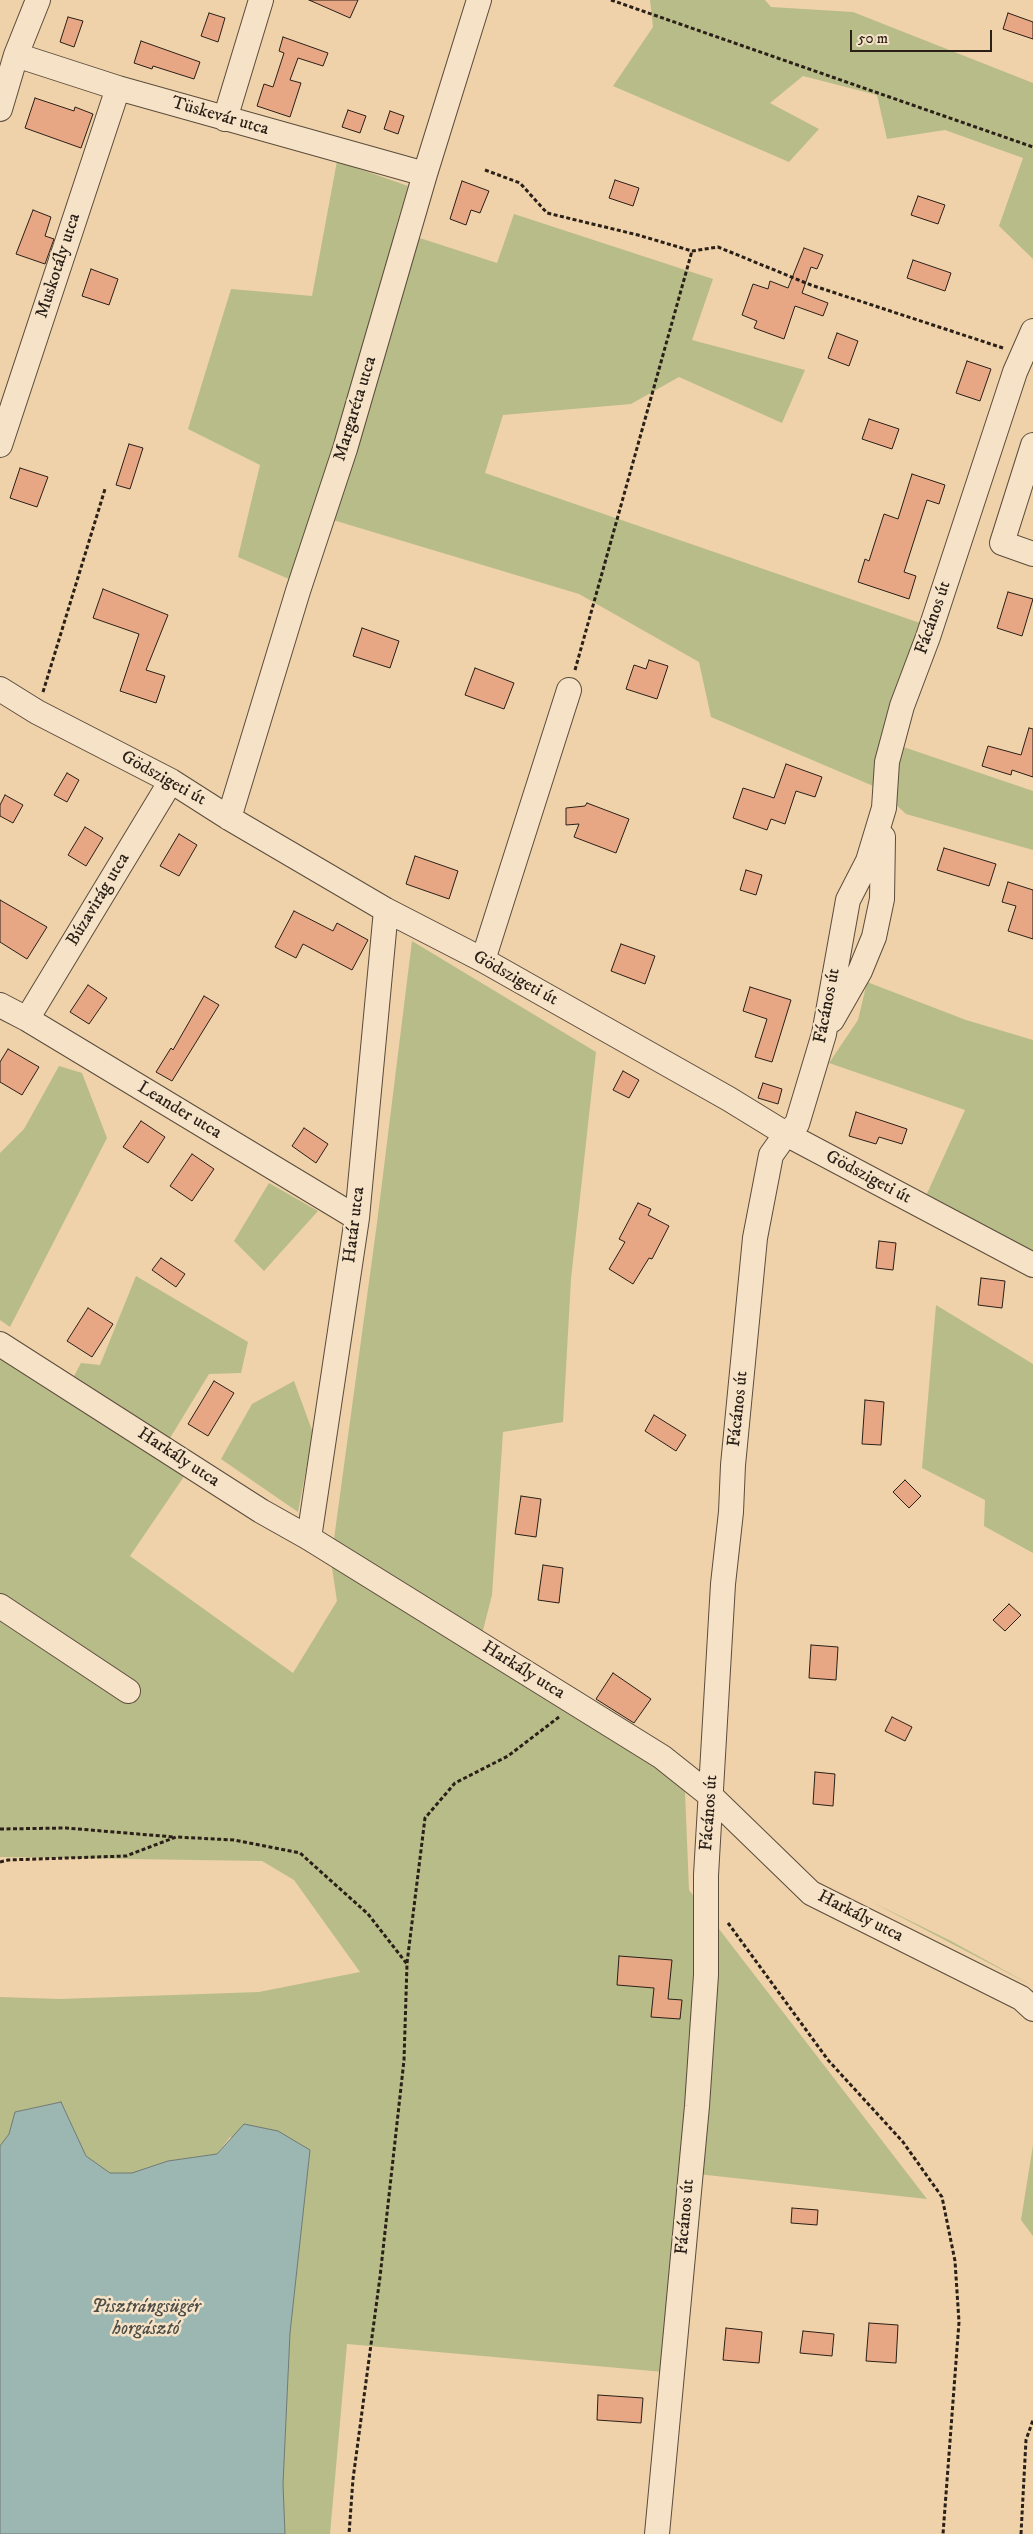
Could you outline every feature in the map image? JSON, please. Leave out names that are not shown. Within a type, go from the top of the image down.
[{"type":"street","points":[[0,110],[16,55],[36,0]]},
{"type":"street","points":[[225,119],[261,0]]},
{"type":"street","name":"Margaréta utca","points":[[230,818],[298,591],[345,449],[425,174],[479,0]]},
{"type":"street","name":"Tüskevár utca","points":[[16,55],[118,88],[425,174]]},
{"type":"street","name":"Muskotály utca","points":[[0,445],[118,88]]},
{"type":"street","name":"Fácános út","points":[[656,2534],[698,2096],[706,1975],[706,1893],[723,1584],[731,1512],[732,1465],[755,1238],[771,1155],[786,1134],[797,1124],[824,1034],[848,900],[868,861],[884,808],[887,762],[902,706],[928,638],[991,444],[1033,331]]},
{"type":"street","points":[[1033,445],[1002,543],[1033,554]]},
{"type":"street","name":"Gödszigeti út","points":[[0,689],[37,712],[172,781],[230,818],[386,910],[484,960],[729,1099],[786,1134],[1033,1265]]},
{"type":"street","points":[[484,960],[569,690]]},
{"type":"street","name":"Búzavirág utca","points":[[27,1019],[172,781]]},
{"type":"street","points":[[824,1034],[860,971],[874,937],[882,899],[884,808]]},
{"type":"street","name":"Határ utca","points":[[309,1538],[357,1218],[386,910]]},
{"type":"street","name":"Leander utca","points":[[0,1005],[27,1019],[357,1218]]},
{"type":"street","name":"Harkály utca","points":[[0,1344],[261,1511],[309,1538],[662,1757],[711,1796],[811,1893],[1021,1998],[1033,2009]]},
{"type":"street","points":[[0,1606],[128,1691]]},
{"type":"path","points":[[611,0],[1033,146]]},
{"type":"path","points":[[485,170],[520,184],[547,213],[638,235],[692,251],[718,247],[811,285],[1023,354]]},
{"type":"path","points":[[569,690],[692,251]]},
{"type":"path","points":[[37,712],[105,489]]},
{"type":"path","points":[[349,2534],[353,2480],[380,2277],[404,2060],[407,1964],[425,1818],[455,1783],[508,1756],[554,1723],[572,1701]]},
{"type":"path","points":[[0,1829],[66,1828],[234,1840],[300,1853],[368,1914],[407,1964]]},
{"type":"path","points":[[0,1862],[8,1860],[126,1856],[176,1837]]},
{"type":"path","points":[[706,1893],[828,2060],[903,2142],[942,2197],[956,2261],[959,2322],[943,2534]]},
{"type":"path","points":[[1021,2534],[1026,2440],[1033,2420]]},
{"type":"green space","points":[[650,0],[765,0],[771,7],[853,12],[1033,83],[1033,259],[999,226],[1023,158],[945,130],[887,139],[877,95],[803,76],[770,103],[819,129],[789,162],[613,86],[653,27]]},
{"type":"green space","points":[[337,161],[408,186],[395,230],[497,263],[514,214],[713,279],[692,340],[805,370],[782,423],[679,377],[631,404],[503,415],[485,473],[923,624],[880,739],[1033,791],[1033,850],[906,814],[878,788],[711,717],[699,662],[579,594],[333,520],[312,589],[238,557],[260,465],[188,429],[231,289],[312,296]]},
{"type":"green space","points":[[412,941],[596,1052],[571,1279],[563,1422],[503,1432],[492,1595],[481,1638],[684,1767],[689,1890],[927,2199],[679,2172],[664,2372],[347,2344],[330,2534],[285,2534],[283,2484],[290,2333],[310,2150],[230,2137],[217,2154],[168,2161],[132,2173],[110,2173],[86,2156],[61,2102],[15,2112],[9,2134],[0,2146],[0,1997],[60,1999],[259,1992],[360,1972],[294,1880],[262,1861],[0,1857],[0,1359],[187,1472],[130,1556],[293,1673],[337,1601],[331,1561],[377,1223]]},
{"type":"green space","points":[[867,982],[966,1020],[1033,1040],[1033,1256],[925,1198],[965,1110],[829,1063],[858,1020]]},
{"type":"green space","points":[[59,1066],[82,1073],[107,1138],[10,1327],[0,1320],[0,1153],[24,1129]]},
{"type":"green space","points":[[269,1183],[318,1211],[264,1271],[234,1241]]},
{"type":"green space","points":[[136,1276],[248,1342],[241,1373],[209,1374],[170,1438],[74,1376],[81,1363],[100,1365]]},
{"type":"green space","points":[[936,1305],[1033,1364],[1033,1553],[984,1526],[985,1500],[922,1468]]},
{"type":"green space","points":[[294,1381],[313,1433],[298,1512],[221,1459],[252,1404]]},
{"type":"green space","points":[[870,1901],[951,1941],[1033,1986]]},
{"type":"green space","points":[[1033,2145],[1033,2236],[1021,2220]]},
{"type":"water","name":"Pisztrángsügér horgásztó","points":[[61,2102],[86,2156],[110,2173],[132,2173],[168,2161],[217,2154],[244,2124],[278,2131],[310,2150],[290,2333],[283,2484],[285,2534],[0,2534],[0,2146],[9,2134],[15,2112]]},
{"type":"building","points":[[309,0],[358,0],[350,18]]},
{"type":"building","points":[[209,13],[225,18],[218,42],[201,36]]},
{"type":"building","points":[[1008,13],[1033,22],[1033,39],[1003,29]]},
{"type":"building","points":[[68,17],[83,21],[74,47],[60,42]]},
{"type":"building","points":[[283,37],[328,53],[323,66],[298,58],[290,80],[301,83],[290,117],[257,106],[264,84],[273,87],[284,53],[279,51]]},
{"type":"building","points":[[141,41],[200,62],[194,79],[153,66],[152,69],[134,63]]},
{"type":"building","points":[[35,98],[74,111],[75,107],[93,114],[81,148],[25,128]]},
{"type":"building","points":[[348,110],[366,116],[360,133],[342,127]]},
{"type":"building","points":[[390,111],[404,116],[398,134],[384,129]]},
{"type":"building","points":[[615,180],[639,188],[633,206],[609,198]]},
{"type":"building","points":[[462,181],[489,191],[480,213],[471,210],[466,225],[450,219]]},
{"type":"building","points":[[918,196],[945,205],[938,224],[911,215]]},
{"type":"building","points":[[33,210],[51,217],[45,236],[54,239],[45,264],[16,254]]},
{"type":"building","points":[[804,248],[823,255],[817,269],[811,267],[802,293],[828,303],[823,316],[795,306],[784,339],[754,328],[757,321],[742,315],[753,284],[768,289],[770,281],[788,288]]},
{"type":"building","points":[[913,260],[951,273],[945,291],[907,278]]},
{"type":"building","points":[[91,269],[118,279],[109,305],[82,296]]},
{"type":"building","points":[[837,333],[858,341],[849,366],[828,358]]},
{"type":"building","points":[[967,361],[991,369],[980,401],[956,393]]},
{"type":"building","points":[[869,419],[899,429],[892,449],[862,439]]},
{"type":"building","points":[[129,444],[143,448],[130,489],[116,485]]},
{"type":"building","points":[[20,468],[48,477],[37,507],[10,498]]},
{"type":"building","points":[[912,474],[945,485],[939,504],[927,500],[904,572],[916,576],[909,599],[858,582],[865,559],[869,561],[884,514],[898,519]]},
{"type":"building","points":[[103,589],[168,615],[146,670],[165,676],[156,703],[120,691],[139,634],[93,618]]},
{"type":"building","points":[[1008,592],[1033,599],[1022,636],[997,628]]},
{"type":"building","points":[[362,628],[399,641],[390,668],[353,656]]},
{"type":"building","points":[[649,660],[668,666],[657,699],[626,689],[634,665],[646,669]]},
{"type":"building","points":[[475,668],[514,683],[504,709],[465,695]]},
{"type":"building","points":[[1029,728],[1033,729],[1033,777],[1012,770],[1011,775],[982,766],[988,746],[1021,755]]},
{"type":"building","points":[[786,764],[822,777],[815,797],[796,791],[785,824],[771,819],[767,830],[733,818],[743,788],[774,798]]},
{"type":"building","points":[[67,773],[79,780],[67,802],[54,795]]},
{"type":"building","points":[[5,795],[23,805],[13,823],[0,816],[0,805]]},
{"type":"building","points":[[587,803],[629,819],[616,853],[574,837],[579,824],[566,825],[566,808],[585,806]]},
{"type":"building","points":[[85,827],[103,838],[86,866],[68,855]]},
{"type":"building","points":[[179,834],[197,845],[179,876],[160,866]]},
{"type":"building","points":[[944,848],[996,864],[989,886],[937,870]]},
{"type":"building","points":[[415,856],[458,871],[449,899],[406,884]]},
{"type":"building","points":[[746,870],[762,875],[756,895],[740,890]]},
{"type":"building","points":[[1008,882],[1033,890],[1033,939],[1008,931],[1016,906],[1002,902]]},
{"type":"building","points":[[0,900],[47,927],[27,959],[0,942]]},
{"type":"building","points":[[294,911],[333,931],[337,923],[368,940],[352,970],[303,944],[296,958],[275,947]]},
{"type":"building","points":[[621,944],[655,956],[645,984],[611,971]]},
{"type":"building","points":[[88,985],[107,998],[89,1024],[70,1012]]},
{"type":"building","points":[[750,987],[791,1000],[772,1062],[755,1057],[767,1019],[743,1011]]},
{"type":"building","points":[[204,996],[219,1005],[172,1081],[156,1072],[171,1048],[173,1050]]},
{"type":"building","points":[[8,1049],[39,1067],[22,1095],[0,1082],[0,1062]]},
{"type":"building","points":[[623,1071],[639,1080],[629,1098],[613,1090]]},
{"type":"building","points":[[763,1083],[782,1089],[778,1104],[758,1098]]},
{"type":"building","points":[[856,1112],[907,1129],[902,1144],[879,1137],[876,1144],[849,1136]]},
{"type":"building","points":[[141,1121],[165,1137],[148,1163],[123,1147]]},
{"type":"building","points":[[304,1128],[328,1144],[316,1163],[292,1146]]},
{"type":"building","points":[[192,1154],[214,1169],[192,1201],[170,1186]]},
{"type":"building","points":[[638,1203],[651,1209],[648,1215],[669,1226],[652,1259],[649,1258],[633,1284],[609,1269],[625,1242],[619,1239]]},
{"type":"building","points":[[879,1241],[896,1243],[893,1270],[876,1268]]},
{"type":"building","points":[[161,1258],[185,1274],[176,1287],[152,1270]]},
{"type":"building","points":[[981,1278],[1005,1281],[1002,1308],[978,1305]]},
{"type":"building","points":[[88,1308],[113,1324],[92,1357],[67,1341]]},
{"type":"building","points":[[214,1381],[234,1393],[208,1436],[188,1424]]},
{"type":"building","points":[[865,1400],[884,1402],[881,1445],[862,1444]]},
{"type":"building","points":[[654,1415],[686,1435],[676,1451],[645,1431]]},
{"type":"building","points":[[905,1480],[921,1496],[909,1508],[893,1492]]},
{"type":"building","points":[[521,1496],[541,1499],[536,1537],[515,1534]]},
{"type":"building","points":[[543,1565],[563,1568],[559,1603],[538,1600]]},
{"type":"building","points":[[1009,1604],[1021,1615],[1005,1631],[993,1620]]},
{"type":"building","points":[[811,1645],[838,1647],[836,1680],[809,1678]]},
{"type":"building","points":[[613,1673],[651,1699],[634,1723],[596,1699]]},
{"type":"building","points":[[892,1717],[912,1727],[905,1741],[885,1731]]},
{"type":"building","points":[[815,1772],[835,1774],[833,1806],[813,1804]]},
{"type":"building","points":[[619,1956],[672,1960],[668,1999],[682,2000],[680,2019],[651,2017],[654,1988],[617,1985]]},
{"type":"building","points":[[792,2208],[818,2210],[817,2225],[791,2223]]},
{"type":"building","points":[[869,2323],[898,2325],[896,2363],[866,2361]]},
{"type":"building","points":[[726,2328],[762,2332],[759,2363],[723,2360]]},
{"type":"building","points":[[803,2331],[834,2334],[832,2356],[800,2353]]},
{"type":"building","points":[[598,2395],[643,2398],[641,2423],[597,2420]]}]
